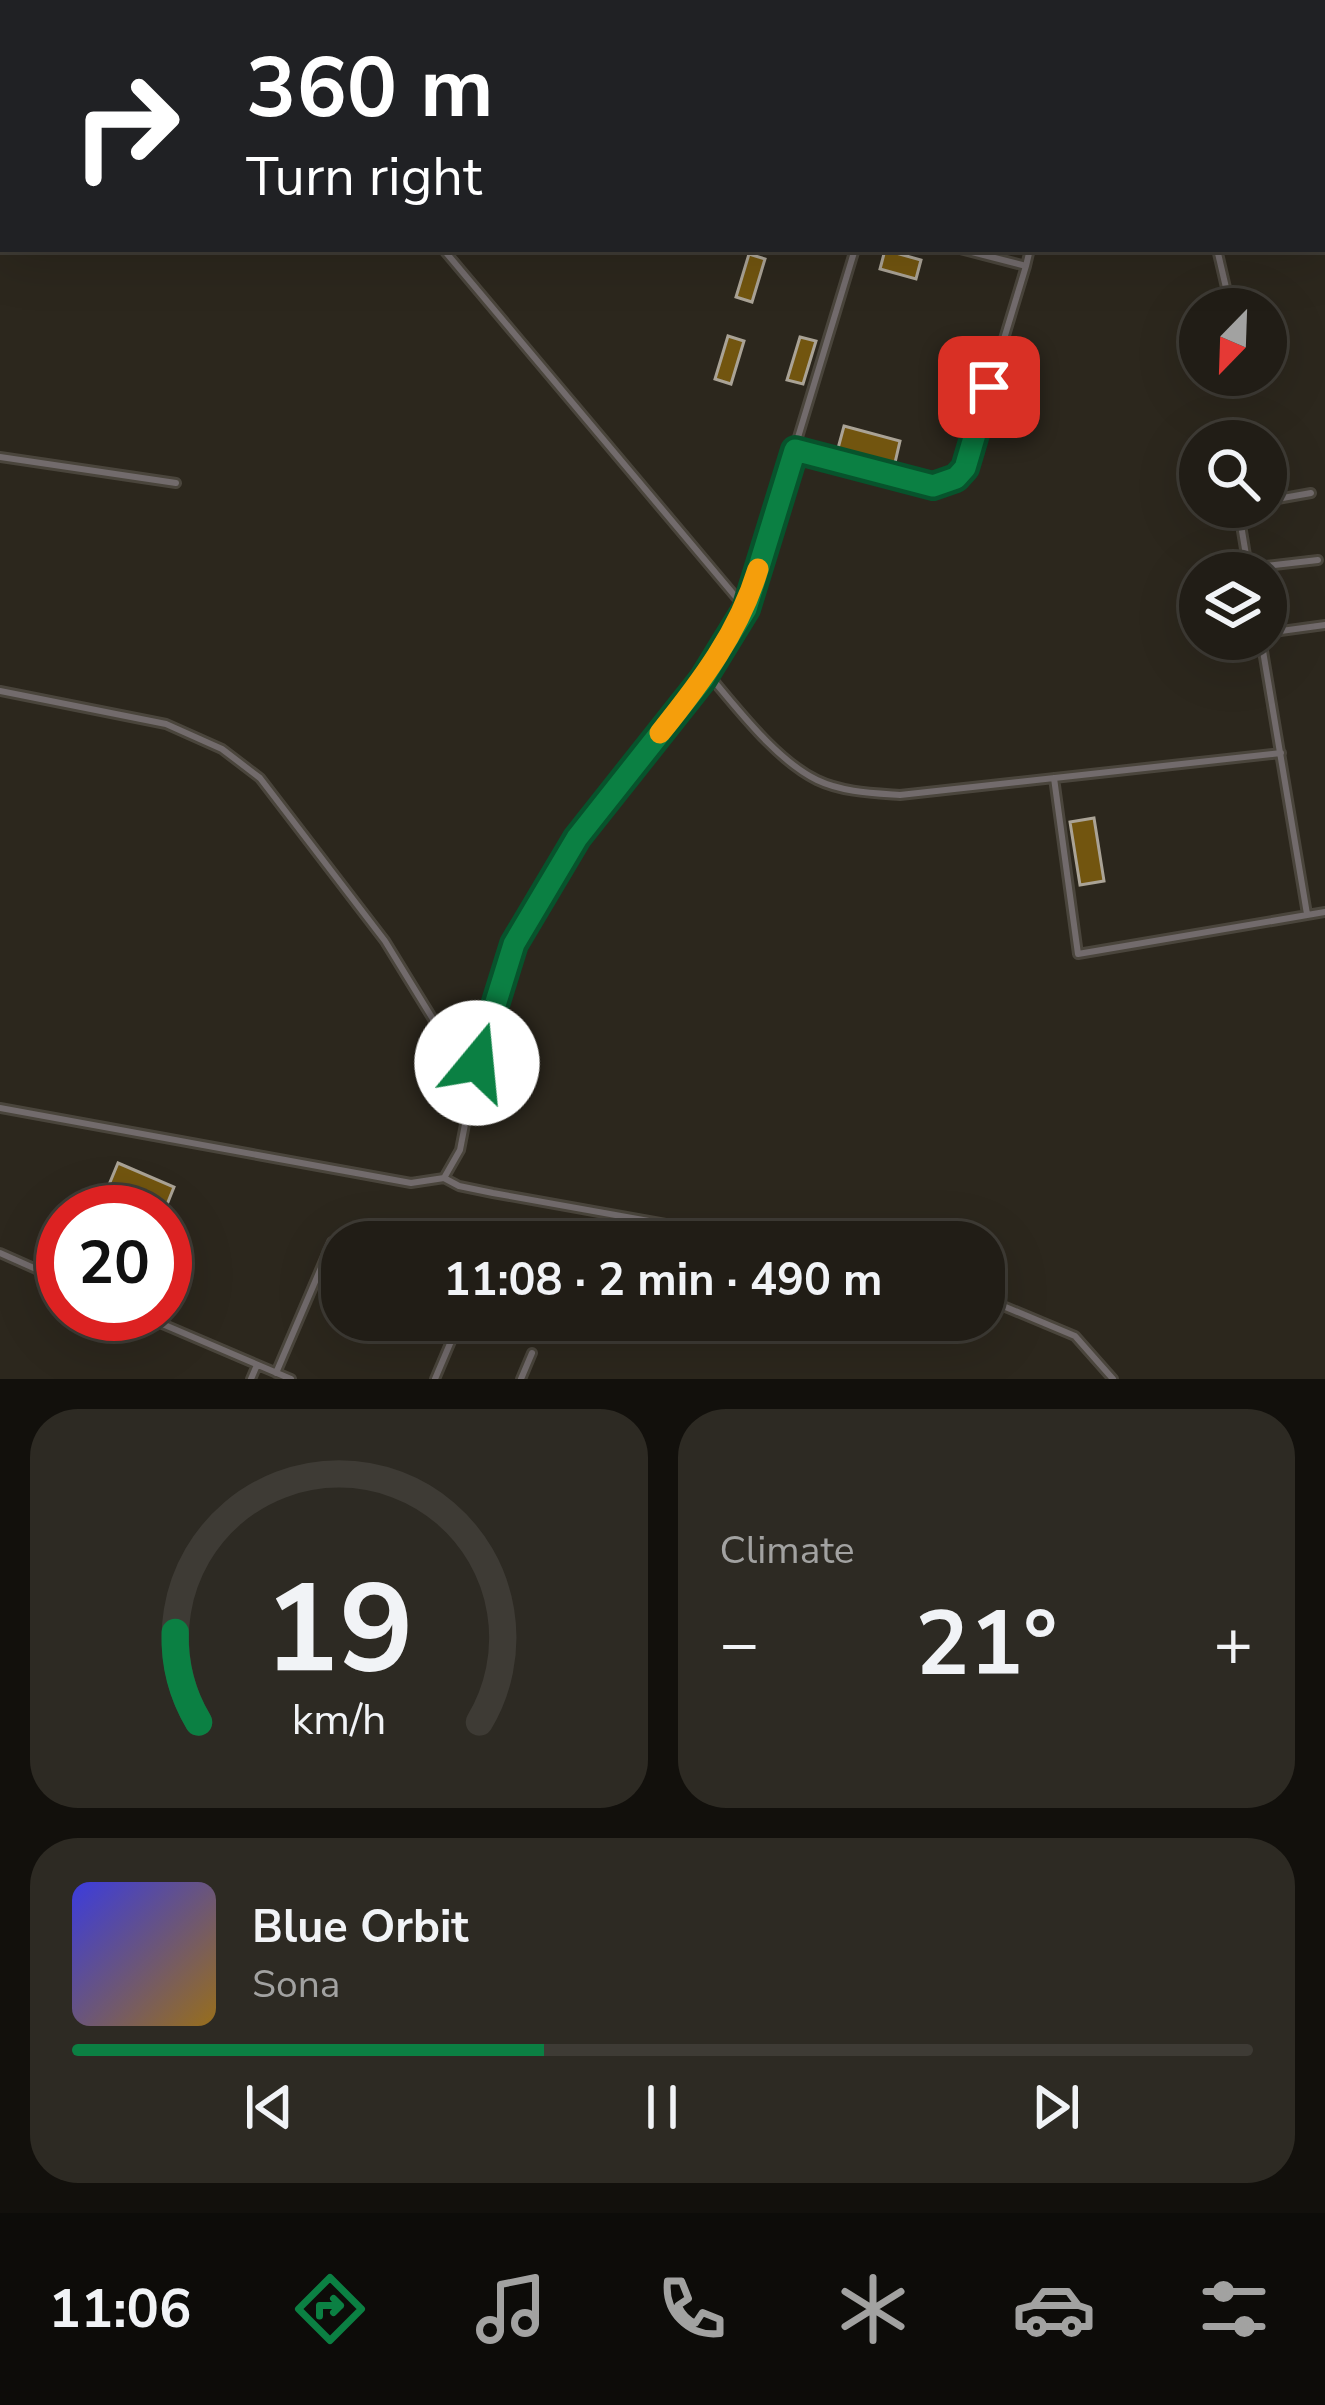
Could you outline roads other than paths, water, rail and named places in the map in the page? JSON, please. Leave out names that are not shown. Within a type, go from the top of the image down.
[{"type":"lane","points":[[446,252],[746,609]]},
{"type":"lane","points":[[444,1178],[460,1150],[477,1063],[514,944],[577,838],[706,673],[746,609],[854,252]]},
{"type":"lane","points":[[972,252],[1026,266]]},
{"type":"lane","points":[[795,450],[933,486],[956,478],[965,468],[1029,252]]},
{"type":"lane","points":[[1218,252],[1226,288]]},
{"type":"lane","points":[[0,457],[176,483]]},
{"type":"lane","points":[[1287,497],[1311,493]]},
{"type":"lane","points":[[1287,564],[1318,560]]},
{"type":"lane","points":[[1287,632],[1325,625]]},
{"type":"lane","points":[[1266,660],[1307,915]]},
{"type":"lane","points":[[706,673],[760,734],[814,779],[851,791],[900,795],[1280,753]]},
{"type":"lane","points":[[0,691],[166,724],[222,749],[260,778],[385,941],[447,1042],[460,1056],[477,1063]]},
{"type":"lane","points":[[1054,778],[1078,954],[1325,912]]},
{"type":"lane","points":[[0,1108],[412,1183],[444,1178],[459,1186],[649,1221]]},
{"type":"lane","points":[[0,1253],[36,1269]]},
{"type":"lane","points":[[276,1373],[321,1268]]},
{"type":"lane","points":[[1005,1307],[1075,1336],[1113,1379]]},
{"type":"lane","points":[[192,1337],[291,1379]]},
{"type":"lane","points":[[434,1379],[451,1341]]},
{"type":"lane","points":[[521,1379],[532,1354]]},
{"type":"lane","points":[[251,1379],[257,1365]]}]
